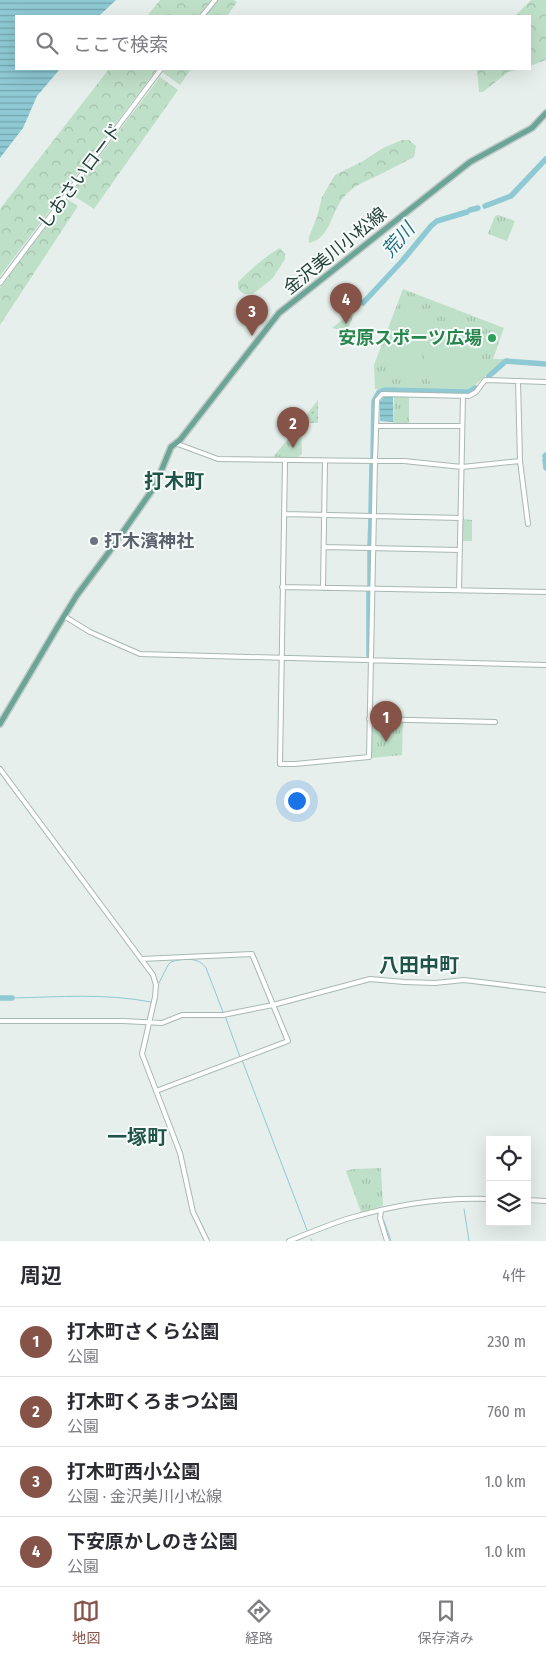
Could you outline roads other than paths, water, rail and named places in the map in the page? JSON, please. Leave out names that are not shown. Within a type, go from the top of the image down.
[{"type":"main road","name":"金沢美川小松線","points":[[0,724],[64,616],[155,486],[166,457],[175,443],[184,435],[279,313],[470,162],[532,128],[546,114]]},
{"type":"street","points":[[203,15],[215,0]]},
{"type":"street","name":"しおさいロード","points":[[0,283],[160,70]]},
{"type":"street","points":[[285,461],[280,764],[369,757],[377,400],[382,394],[463,396],[476,392],[485,380],[546,382]]},
{"type":"street","points":[[518,381],[520,461],[528,524]]},
{"type":"street","points":[[459,590],[463,396]]},
{"type":"street","points":[[377,426],[462,426]]},
{"type":"street","points":[[175,443],[218,459],[404,461],[462,467],[520,461]]},
{"type":"street","points":[[323,588],[325,461]]},
{"type":"street","points":[[284,514],[461,518]]},
{"type":"street","points":[[324,548],[460,550]]},
{"type":"street","points":[[282,587],[546,592]]},
{"type":"street","points":[[64,616],[90,632],[140,654],[546,665]]},
{"type":"street","points":[[369,720],[495,722]]},
{"type":"street","points":[[0,769],[153,975],[156,984],[150,1023],[142,1054],[180,1153],[193,1212],[207,1241]]},
{"type":"street","points":[[141,959],[252,954],[288,1041],[156,1091]]},
{"type":"street","points":[[0,1022],[123,1020],[162,1023],[182,1015],[224,1015],[273,1005],[370,979],[436,983],[464,980],[546,990]]},
{"type":"street","points":[[290,1241],[350,1218],[380,1211],[421,1203],[486,1199]]},
{"type":"street","points":[[531,1200],[546,1201]]},
{"type":"street","points":[[380,1211],[380,1218],[387,1241]]},
{"type":"water","points":[[0,0],[116,0],[100,15],[15,15],[15,70],[59,70],[37,96],[23,128],[0,158]]},
{"type":"water","points":[[384,397],[393,397],[393,422],[380,421],[380,401]]},
{"type":"waterway","name":"荒川","points":[[485,206],[511,196],[546,159]]},
{"type":"waterway","name":"荒川","points":[[470,210],[478,208]]},
{"type":"waterway","name":"荒川","points":[[363,303],[403,260],[431,226],[437,221],[467,212]]},
{"type":"waterway","points":[[489,376],[506,361],[546,364]]},
{"type":"waterway","points":[[373,458],[374,401],[379,392],[385,390],[469,392],[475,388]]},
{"type":"waterway","points":[[545,460],[546,468]]},
{"type":"waterway","points":[[371,512],[372,464]]},
{"type":"waterway","points":[[370,547],[371,518]]},
{"type":"waterway","points":[[370,551],[370,587]]},
{"type":"waterway","points":[[369,591],[369,655]]},
{"type":"waterway","points":[[159,983],[171,962],[186,959],[195,960],[206,968],[223,1012]]},
{"type":"waterway","points":[[12,998],[116,997],[151,1002]]},
{"type":"waterway","points":[[0,998],[12,998]]},
{"type":"waterway","points":[[225,1016],[240,1057]]},
{"type":"waterway","points":[[242,1060],[307,1230]]},
{"type":"waterway","points":[[464,1209],[469,1241]]},
{"type":"waterway","points":[[384,1221],[391,1241]]},
{"type":"place","name":"下安原かしのき公園","points":[[346,324]]},
{"type":"place","name":"打木町西小公園","points":[[252,336]]},
{"type":"place","name":"安原スポーツ広場","points":[[492,338]]},
{"type":"place","name":"打木町くろまつ公園","points":[[293,448]]},
{"type":"place","name":"打木濱神社","points":[[94,541]]},
{"type":"place","name":"打木町さくら公園","points":[[386,742]]},
{"type":"district","name":"打木町","points":[[174,481]]},
{"type":"district","name":"八田中町","points":[[419,965]]},
{"type":"district","name":"一塚町","points":[[137,1137]]}]
